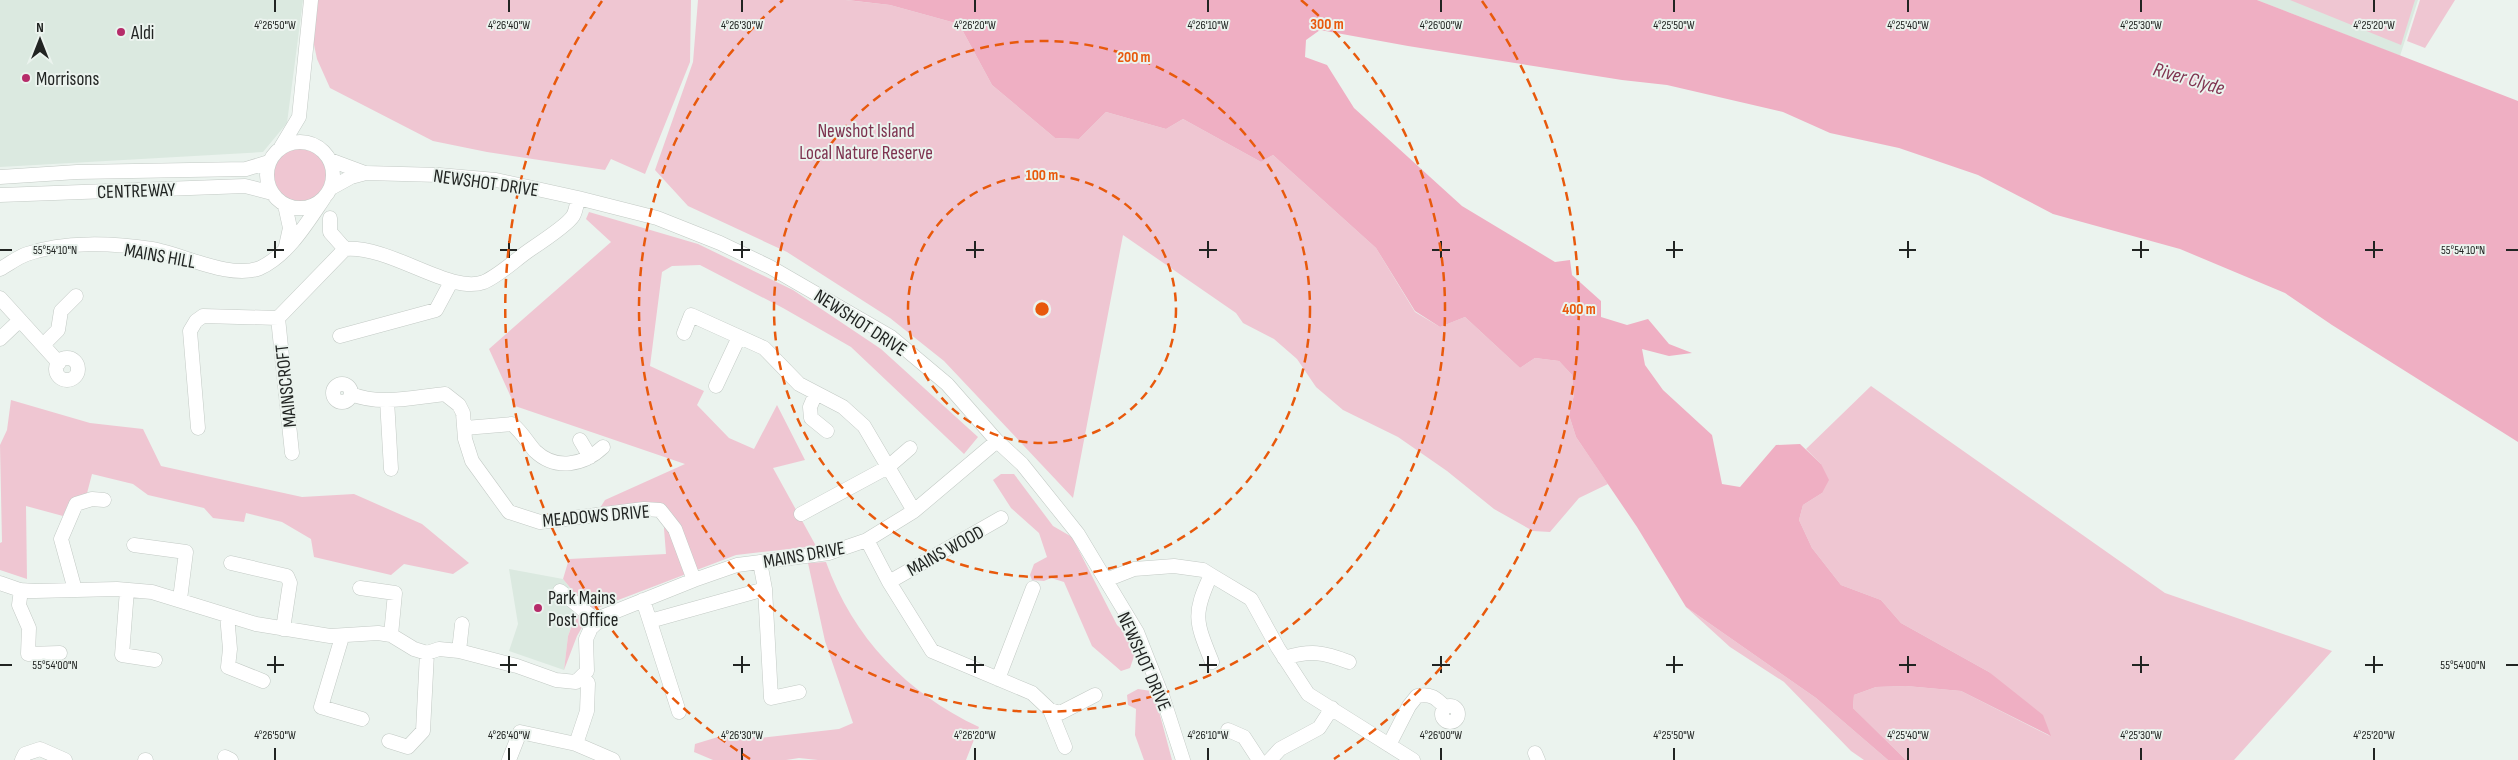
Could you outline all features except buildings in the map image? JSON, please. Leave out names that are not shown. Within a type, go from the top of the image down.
[{"type":"street","points":[[285,205],[309,206],[327,193],[333,176],[330,160],[314,145],[302,127],[299,116],[311,0]]},
{"type":"street","points":[[285,247],[290,228],[285,205],[272,193],[267,182],[268,162],[281,147],[299,116]]},
{"type":"street","points":[[281,147],[298,142],[314,145]]},
{"type":"street","name":"NEWSHOT DRIVE","points":[[330,160],[366,173]]},
{"type":"street","name":"CENTREWAY","points":[[0,177],[77,172],[246,169],[268,162]]},
{"type":"street","name":"NEWSHOT DRIVE","points":[[327,193],[351,177],[366,173],[439,175],[483,179],[578,198],[648,215],[693,231],[742,252],[798,282],[891,338],[947,384],[996,441],[1022,464],[1053,500],[1078,534],[1137,632],[1163,698],[1184,760]]},
{"type":"street","name":"CENTREWAY","points":[[0,195],[245,186],[272,193]]},
{"type":"street","name":"MAINS HILL","points":[[0,269],[26,254],[59,247],[95,246],[152,249],[240,272],[258,268],[271,262],[296,237],[327,193]]},
{"type":"street","points":[[330,218],[330,232],[346,250],[371,250],[419,267],[452,282],[470,284],[484,282],[538,245],[573,216],[578,198]]},
{"type":"street","name":"MAINSCROFT","points":[[198,428],[190,331],[196,321],[203,316],[278,318],[346,250]]},
{"type":"street","points":[[340,336],[436,310],[452,282]]},
{"type":"street","points":[[43,345],[58,330],[61,311],[76,296]]},
{"type":"street","points":[[0,298],[59,363]]},
{"type":"street","points":[[684,333],[691,315],[764,348],[799,384],[844,407],[864,426],[914,511]]},
{"type":"street","name":"MAINSCROFT","points":[[278,318],[292,453]]},
{"type":"street","points":[[0,339],[20,320]]},
{"type":"street","points":[[716,386],[739,337]]},
{"type":"street","points":[[816,393],[810,407],[811,418],[827,431]]},
{"type":"street","name":"MEADOWS DRIVE","points":[[351,394],[367,400],[387,400],[445,394],[459,405],[463,413],[465,439],[472,461],[509,512],[540,522],[644,508],[660,510],[675,529],[694,580]]},
{"type":"street","points":[[387,400],[383,450],[391,469]]},
{"type":"street","points":[[465,428],[512,424],[520,430],[536,451],[547,459],[567,464],[590,457],[603,447]]},
{"type":"street","points":[[580,440],[590,457]]},
{"type":"street","name":"MAINS DRIVE","points":[[597,621],[643,600],[737,565],[829,553],[867,540],[914,511],[996,441]]},
{"type":"street","points":[[801,514],[888,467],[910,448]]},
{"type":"street","points":[[75,590],[61,540],[76,504],[92,498],[104,500]]},
{"type":"street","name":"MAINS WOOD","points":[[889,582],[1001,518]]},
{"type":"street","name":"MAINS WOOD","points":[[867,540],[889,582],[932,651],[1032,693],[1050,710]]},
{"type":"street","points":[[134,545],[186,552],[180,599]]},
{"type":"street","points":[[760,562],[765,589],[771,698],[799,692]]},
{"type":"street","points":[[230,563],[287,576],[290,583],[283,629]]},
{"type":"street","points":[[1106,580],[1134,569],[1174,566],[1203,570],[1251,599],[1284,658],[1308,694],[1413,760]]},
{"type":"street","points":[[1210,575],[1200,598],[1197,626],[1212,662]]},
{"type":"street","points":[[0,583],[21,590],[128,590],[152,592],[180,599],[227,615],[283,629],[342,637],[378,633],[391,635],[414,649],[427,653],[439,650],[458,651],[569,683],[585,675]]},
{"type":"street","points":[[360,588],[395,592],[391,635]]},
{"type":"street","points":[[998,679],[1033,588]]},
{"type":"street","points":[[650,621],[765,589]]},
{"type":"street","points":[[21,590],[19,605],[29,628],[28,654],[60,653]]},
{"type":"street","points":[[128,590],[122,654],[155,660]]},
{"type":"street","points":[[560,591],[597,621],[590,628],[586,638],[585,675],[588,683],[587,711],[576,744]]},
{"type":"street","points":[[643,600],[679,712]]},
{"type":"street","points":[[227,615],[230,648],[228,667],[263,681]]},
{"type":"street","points":[[458,651],[462,624]]},
{"type":"street","points":[[342,637],[321,707],[362,719]]},
{"type":"street","points":[[1284,658],[1304,652],[1326,653],[1349,662]]},
{"type":"street","points":[[389,741],[408,748],[423,731],[427,653]]},
{"type":"street","points":[[1388,745],[1409,706],[1417,696],[1425,694],[1435,697],[1445,707]]},
{"type":"street","points":[[1050,710],[1060,713],[1095,695]]},
{"type":"street","points":[[1270,760],[1280,749],[1319,728],[1332,708]]},
{"type":"street","points":[[1050,710],[1065,748]]},
{"type":"street","points":[[1228,730],[1244,737],[1259,760]]},
{"type":"street","points":[[509,760],[520,732],[576,744],[613,760]]},
{"type":"street","points":[[22,760],[25,754],[40,749],[65,760]]},
{"type":"shaded area","points":[[0,0],[303,0],[287,123],[263,152],[0,167]]},
{"type":"shaded area","points":[[2257,0],[2418,0],[2400,56]]},
{"type":"shaded area","points":[[509,569],[563,579],[581,601],[568,636],[564,670],[509,651],[518,624]]},
{"type":"green space","points":[[318,0],[691,0],[690,62],[645,174],[611,159],[605,170],[487,152],[433,141],[330,88],[317,59],[313,40]]},
{"type":"green space","name":"Newshot Island Local Nature Reserve","points":[[698,0],[846,0],[890,5],[959,24],[992,85],[1055,138],[1079,139],[1106,112],[1166,129],[1183,119],[1261,162],[1273,155],[1376,248],[1415,312],[1440,327],[1465,317],[1520,368],[1535,358],[1559,361],[1572,375],[1574,395],[1569,415],[1576,437],[1608,484],[1579,498],[1550,532],[1533,531],[1494,509],[1447,471],[1398,437],[1343,410],[1316,387],[1297,359],[1274,339],[1243,323],[1236,313],[1123,235],[1073,498],[944,361],[890,318],[787,252],[688,206],[655,170],[693,62]]},
{"type":"green space","points":[[2290,0],[2415,0],[2401,45]]},
{"type":"green space","points":[[2420,0],[2455,0],[2425,48],[2407,41]]},
{"type":"green space","points":[[300,148],[310,150],[319,156],[325,165],[327,175],[325,185],[319,194],[310,200],[300,202],[290,200],[281,194],[275,185],[273,175],[275,165],[281,156],[290,150]]},
{"type":"green space","points":[[589,212],[698,244],[793,290],[881,349],[978,437],[964,454],[851,347],[783,308],[700,265],[672,266],[662,272],[650,366],[704,391],[697,405],[729,438],[754,449],[777,405],[805,460],[773,468],[816,546],[736,555],[592,610],[577,636],[564,670],[568,636],[581,601],[563,579],[569,559],[666,554],[662,503],[600,508],[605,500],[685,464],[515,406],[489,349],[611,242],[586,219]]},
{"type":"green space","points":[[1871,386],[2165,593],[2332,651],[2234,760],[1906,760],[1853,708],[1854,695],[1876,687],[1906,686],[1961,691],[2050,736],[1989,672],[1901,623],[1881,600],[1841,585],[1812,548],[1799,520],[1803,505],[1822,493],[1821,464],[1806,449]]},
{"type":"green space","points":[[11,400],[90,423],[143,429],[161,466],[302,497],[354,494],[422,524],[469,563],[453,574],[404,564],[391,575],[314,557],[311,539],[282,522],[246,513],[244,522],[213,518],[204,508],[148,495],[133,484],[92,474],[86,497],[68,504],[63,516],[26,506],[27,579],[0,570],[0,543],[2,542],[0,445],[7,430]]},
{"type":"green space","points":[[1001,474],[1014,474],[1053,526],[1072,537],[1117,625],[1138,645],[1130,668],[1121,671],[1092,646],[1064,582],[1051,578],[1044,581],[1032,580],[1030,575],[1034,564],[1047,557],[1039,533],[1011,508],[993,480]]},
{"type":"green space","points":[[826,562],[837,590],[851,615],[867,639],[886,660],[906,680],[929,698],[979,727],[966,760],[818,760],[799,758],[786,760],[713,760],[694,752],[695,744],[731,733],[760,738],[839,729],[853,723],[825,641],[808,563]]},
{"type":"green space","points":[[1686,607],[1816,698],[1888,760],[1864,760],[1851,751],[1784,682],[1730,647]]},
{"type":"green space","points":[[1138,689],[1151,691],[1156,700],[1172,760],[1144,760],[1135,735],[1136,709],[1128,705],[1127,695]]},
{"type":"water","name":"River Clyde","points":[[847,0],[2257,0],[2518,101],[2518,442],[2332,325],[2285,293],[2180,249],[2053,214],[1978,175],[1899,148],[1830,133],[1783,112],[1667,85],[1622,80],[1320,30],[1306,40],[1305,57],[1327,65],[1354,108],[1462,206],[1555,262],[1570,260],[1572,275],[1601,301],[1601,317],[1627,325],[1648,319],[1669,344],[1692,353],[1669,356],[1642,349],[1645,365],[1663,390],[1712,435],[1722,484],[1740,487],[1776,445],[1800,444],[1821,464],[1829,480],[1822,493],[1803,505],[1799,520],[1812,548],[1841,585],[1881,600],[1901,623],[1989,672],[2043,715],[2051,736],[1961,691],[1906,686],[1876,687],[1854,695],[1853,708],[1906,760],[1888,760],[1816,698],[1686,607],[1637,527],[1576,437],[1569,415],[1574,395],[1572,375],[1559,361],[1535,358],[1520,368],[1465,317],[1440,327],[1415,311],[1376,248],[1273,155],[1261,162],[1183,119],[1166,129],[1106,112],[1079,139],[1055,138],[992,85],[959,24],[890,5]]},
{"type":"place","name":"Aldi","points":[[121,32]]},
{"type":"place","name":"Morrisons","points":[[26,78]]},
{"type":"place","name":"Park Mains Post Office","points":[[538,608]]}]
